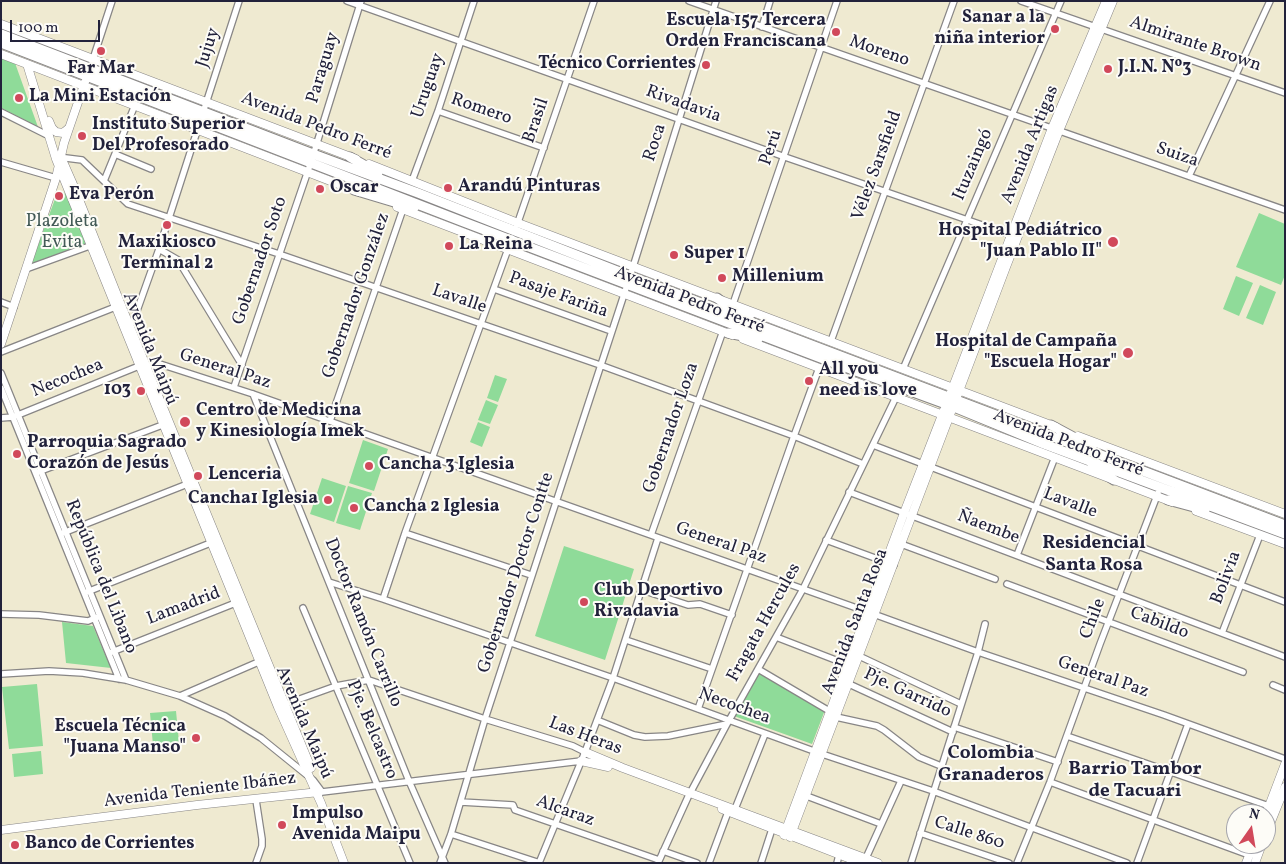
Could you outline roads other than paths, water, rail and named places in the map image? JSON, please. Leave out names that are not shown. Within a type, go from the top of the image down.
[{"type":"highway","points":[[1,34],[90,68]]},
{"type":"highway","points":[[1,43],[90,68]]},
{"type":"highway","name":"Avenida Pedro Ferré","points":[[90,68],[461,221],[515,231]]},
{"type":"highway","points":[[350,157],[418,193]]},
{"type":"highway","name":"Avenida Pedro Ferré","points":[[312,158],[418,193],[515,231],[628,280],[1132,468],[1161,488],[1285,525]]},
{"type":"highway","points":[[354,190],[461,221]]},
{"type":"highway","points":[[717,298],[729,307],[777,326],[828,356]]},
{"type":"highway","points":[[725,332],[828,356]]},
{"type":"highway","name":"Avenida Pedro Ferré","points":[[951,402],[1044,444],[1285,534]]},
{"type":"highway","points":[[1051,425],[1132,468]]},
{"type":"highway","points":[[1044,444],[1090,465],[1114,480]]},
{"type":"highway","points":[[1168,500],[1240,517]]},
{"type":"main road","name":"Avenida Artigas","points":[[1099,27],[1106,1]]},
{"type":"main road","name":"Avenida Artigas","points":[[956,389],[1011,235],[1099,27],[1113,1]]},
{"type":"main road","points":[[1,24],[39,38],[90,68],[58,157],[59,166],[56,178],[1,344]]},
{"type":"main road","name":"Avenida Pedro Ferré","points":[[1,54],[508,250],[1114,480],[1161,488],[1168,500],[1285,544]]},
{"type":"main road","name":"Avenida Maipú","points":[[27,64],[49,136],[263,660],[349,863]]},
{"type":"main road","name":"Avenida Pedro Ferré","points":[[90,68],[207,103],[412,181],[515,231],[633,267],[1285,514]]},
{"type":"main road","points":[[35,89],[54,131],[63,132],[70,128]]},
{"type":"main road","name":"Avenida Artigas","points":[[946,415],[1056,130]]},
{"type":"main road","name":"Avenida Maipú","points":[[59,166],[94,245]]},
{"type":"main road","name":"Avenida Santa Rosa","points":[[788,833],[946,415]]},
{"type":"main road","name":"Avenida Santa Rosa","points":[[890,564],[901,544],[908,514]]},
{"type":"main road","name":"Avenida Santa Rosa","points":[[834,714],[849,684],[852,666],[859,656],[872,613]]},
{"type":"main road","name":"Avenida Maipú","points":[[282,706],[310,778],[319,792],[344,863]]},
{"type":"main road","name":"Las Heras","points":[[586,752],[788,833],[863,861],[878,863]]},
{"type":"main road","name":"Las Heras","points":[[581,761],[606,766],[690,794]]},
{"type":"main road","points":[[1280,796],[1285,764]]},
{"type":"main road","points":[[1280,796],[1285,787]]},
{"type":"main road","name":"Avenida Teniente Ibáñez","points":[[1,830],[319,792]]},
{"type":"street","points":[[90,68],[112,1]]},
{"type":"street","name":"Jujuy","points":[[127,328],[133,322],[159,249],[239,1]]},
{"type":"street","name":"Rivadavia","points":[[346,1],[360,4],[460,42],[1011,235]]},
{"type":"street","name":"Uruguay","points":[[412,181],[474,1]]},
{"type":"street","name":"Brasil","points":[[384,599],[405,533],[515,231],[594,1]]},
{"type":"street","name":"Moreno","points":[[688,1],[1056,130]]},
{"type":"street","name":"Roca","points":[[624,294],[716,1]]},
{"type":"street","points":[[762,27],[770,1]]},
{"type":"street","name":"Perú","points":[[733,304],[838,1]]},
{"type":"street","name":"Vélez Sarsfield","points":[[831,341],[954,1]]},
{"type":"street","name":"Almirante Brown","points":[[1021,1],[1285,93]]},
{"type":"street","name":"Ituzaingó","points":[[903,369],[1060,1]]},
{"type":"street","points":[[1189,176],[1270,1]]},
{"type":"street","name":"Paraguay","points":[[316,144],[360,4]]},
{"type":"street","points":[[104,181],[135,105]]},
{"type":"street","name":"Romero","points":[[438,110],[544,148]]},
{"type":"street","points":[[1,112],[49,136]]},
{"type":"street","name":"Suiza","points":[[1056,130],[1285,210]]},
{"type":"street","name":"Gobernador Soto","points":[[234,387],[316,144]]},
{"type":"street","points":[[115,154],[151,169]]},
{"type":"street","name":"Lavalle","points":[[58,157],[82,160],[128,204],[600,365],[794,436],[863,464]]},
{"type":"street","points":[[1,162],[56,178]]},
{"type":"street","name":"Gobernador González","points":[[330,421],[403,209]]},
{"type":"street","points":[[26,269],[94,245]]},
{"type":"street","points":[[159,249],[178,260],[242,366]]},
{"type":"street","name":"Pasaje Fariña","points":[[494,289],[612,331]]},
{"type":"street","name":"Gobernador Doctor Contte","points":[[440,863],[451,834],[531,575],[624,294]]},
{"type":"street","points":[[1,302],[14,307]]},
{"type":"street","points":[[1,352],[118,306]]},
{"type":"street","name":"Gobernador Loza","points":[[651,535],[697,400],[725,332]]},
{"type":"street","name":"General Paz","points":[[143,366],[160,364],[234,387],[978,652],[1285,759]]},
{"type":"street","name":"Necochea","points":[[1,418],[16,415],[143,366]]},
{"type":"street","points":[[698,709],[819,368]]},
{"type":"street","name":"República del Libano","points":[[1,373],[38,472],[97,617],[126,680]]},
{"type":"street","name":"República del Libano","points":[[1,388],[16,415]]},
{"type":"street","name":"Doctor Ramón Carrillo","points":[[254,394],[409,781],[445,863]]},
{"type":"street","name":"Fragata Hercules","points":[[659,861],[690,794],[728,722],[803,589],[896,397]]},
{"type":"street","points":[[38,472],[167,424]]},
{"type":"street","name":"Lavalle","points":[[873,445],[1285,602]]},
{"type":"street","points":[[1017,555],[1055,457]]},
{"type":"street","name":"Chile","points":[[1017,863],[1058,762],[1119,594],[1167,470]]},
{"type":"street","points":[[64,532],[191,482]]},
{"type":"street","name":"Ñaembe","points":[[849,492],[1285,657]]},
{"type":"street","points":[[405,533],[531,575]]},
{"type":"street","name":"Bolivia","points":[[1222,633],[1260,535]]},
{"type":"street","points":[[451,834],[539,863],[586,752],[626,640],[658,538]]},
{"type":"street","points":[[826,540],[890,564]]},
{"type":"street","points":[[87,592],[215,542]]},
{"type":"street","points":[[901,544],[995,579]]},
{"type":"street","name":"Necochea","points":[[329,582],[384,599],[613,678],[728,722],[933,791],[1123,862]]},
{"type":"street","name":"Cabildo","points":[[1007,584],[1243,672]]},
{"type":"street","points":[[642,590],[688,605],[700,604],[732,614]]},
{"type":"street","name":"Lamadrid","points":[[112,652],[239,601]]},
{"type":"street","name":"Pje. Belcastro","points":[[304,608],[410,863]]},
{"type":"street","points":[[1,614],[39,615],[88,621],[97,617]]},
{"type":"street","points":[[911,863],[978,652],[985,624]]},
{"type":"street","name":"Pje. Garrido","points":[[776,637],[852,666]]},
{"type":"street","points":[[626,640],[712,669]]},
{"type":"street","name":"República del Libano","points":[[112,652],[119,679]]},
{"type":"street","points":[[859,656],[961,704]]},
{"type":"street","points":[[180,696],[263,660]]},
{"type":"street","points":[[758,669],[834,714],[877,726],[919,757],[941,766]]},
{"type":"street","points":[[1,674],[49,671],[83,673],[126,680],[180,696],[225,716],[246,728],[277,750],[310,778]]},
{"type":"street","name":"Las Heras","points":[[282,706],[336,686],[369,680],[573,746],[586,752]]},
{"type":"street","name":"Pje. Garrido","points":[[849,684],[953,729],[1058,762]]},
{"type":"street","points":[[1273,685],[1285,690]]},
{"type":"street","points":[[597,720],[634,735],[645,737],[668,736],[728,722]]},
{"type":"street","points":[[1137,863],[1188,724]]},
{"type":"street","points":[[709,863],[765,734]]},
{"type":"street","points":[[1067,736],[1263,804]]},
{"type":"street","name":"Avenida Teniente Ibáñez","points":[[319,792],[581,761]]},
{"type":"street","points":[[863,861],[901,781]]},
{"type":"street","points":[[1050,782],[1154,820],[1248,859]]},
{"type":"street","points":[[803,794],[881,824]]},
{"type":"street","points":[[256,800],[262,840],[262,846],[256,863]]},
{"type":"street","name":"Alcaraz","points":[[461,802],[513,805],[515,810],[659,861]]},
{"type":"street","points":[[761,863],[773,827]]},
{"type":"street","name":"Calle 860","points":[[920,833],[1009,863]]},
{"type":"street","points":[[663,851],[696,863]]},
{"type":"street","points":[[837,863],[840,852]]},
{"type":"place","name":"Sanar a la niña interior","points":[[1055,29]]},
{"type":"place","name":"Escuela 157 Tercera Orden Franciscana","points":[[836,32]]},
{"type":"place","name":"Far Mar","points":[[101,51]]},
{"type":"place","name":"Técnico Corrientes","points":[[706,65]]},
{"type":"place","name":"J.I.N. Nº3","points":[[1108,69]]},
{"type":"place","name":"La Mini Estación","points":[[19,98]]},
{"type":"place","name":"Instituto Superior Del Profesorado","points":[[82,136]]},
{"type":"place","name":"Arandú Pinturas","points":[[448,188]]},
{"type":"place","name":"Oscar","points":[[320,189]]},
{"type":"place","name":"Eva Perón","points":[[59,196]]},
{"type":"place","name":"Maxikiosco Terminal 2","points":[[167,225]]},
{"type":"place","name":"Hospital Pediátrico \"Juan Pablo II\"","points":[[1113,242]]},
{"type":"place","name":"La Reina","points":[[449,246]]},
{"type":"place","name":"Super 1","points":[[674,255]]},
{"type":"place","name":"Millenium","points":[[722,278]]},
{"type":"place","name":"Hospital de Campaña \"Escuela Hogar\"","points":[[1128,353]]},
{"type":"place","name":"All you need is love","points":[[809,381]]},
{"type":"place","name":"103","points":[[141,391]]},
{"type":"place","name":"Centro de Medicina y Kinesiología Imek","points":[[185,422]]},
{"type":"place","name":"Parroquia Sagrado Corazón de Jesús","points":[[17,454]]},
{"type":"place","name":"Cancha 3 Iglesia","points":[[369,466]]},
{"type":"place","name":"Lenceria","points":[[198,476]]},
{"type":"place","name":"Cancha1 Iglesia","points":[[328,500]]},
{"type":"place","name":"Cancha 2 Iglesia","points":[[354,508]]},
{"type":"place","name":"Club Deportivo Rivadavia","points":[[584,602]]},
{"type":"place","name":"Escuela Técnica \"Juana Manso\"","points":[[196,738]]},
{"type":"place","name":"Impulso Avenida Maipu","points":[[282,825]]},
{"type":"place","name":"Banco de Corrientes","points":[[15,845]]},
{"type":"district","name":"Residencial Santa Rosa","points":[[1094,556]]},
{"type":"district","name":"Colombia Granaderos","points":[[991,766]]},
{"type":"district","name":"Barrio Tambor de Tacuari","points":[[1135,782]]},
{"type":"park label","name":"Plazoleta Evita","points":[[62,233]]}]
